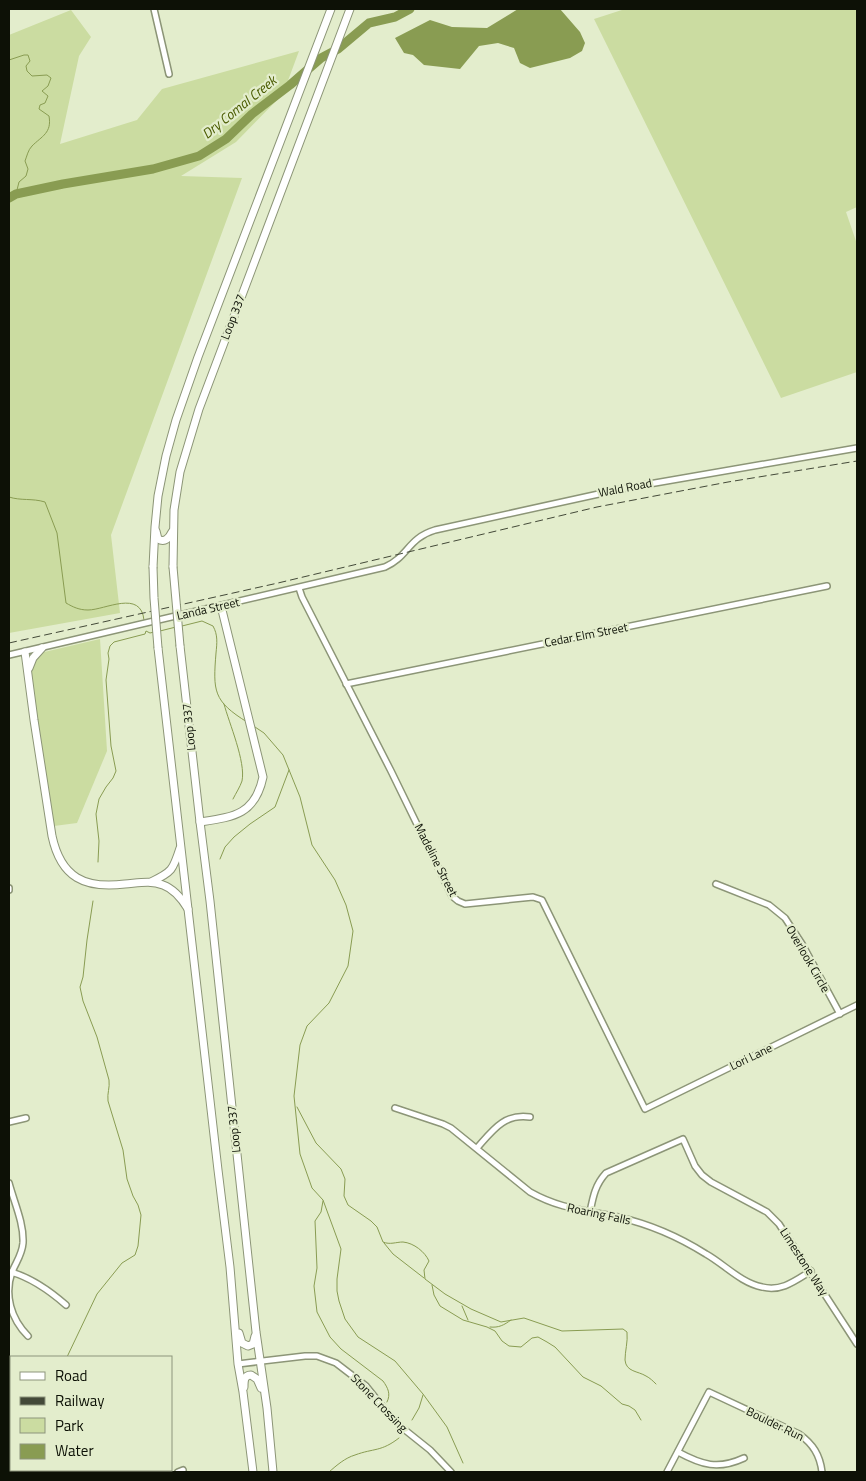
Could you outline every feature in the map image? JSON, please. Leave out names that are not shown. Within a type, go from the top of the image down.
[{"type":"main road","name":"Loop 337","points":[[253,1472],[238,1364],[235,1321],[158,648],[153,567],[155,523],[166,456],[182,402],[331,9]]},
{"type":"main road","name":"Loop 337","points":[[273,1472],[268,1408],[256,1332],[210,901],[180,646],[173,567],[173,528],[180,472],[199,409],[350,9]]},
{"type":"main road","points":[[155,523],[157,536],[162,540],[169,537],[173,528]]},
{"type":"main road","points":[[200,822],[241,813],[253,803],[260,790],[263,777],[221,606]]},
{"type":"main road","points":[[28,673],[33,658],[42,648]]},
{"type":"main road","points":[[25,652],[52,836],[56,853],[60,860],[72,874],[91,884],[112,886],[151,882],[164,885],[176,893],[189,910]]},
{"type":"main road","points":[[151,882],[167,874],[175,863],[181,844]]},
{"type":"main road","points":[[235,1321],[241,1340],[246,1346],[252,1346],[256,1332]]},
{"type":"main road","points":[[243,1392],[245,1378],[253,1375],[260,1384],[268,1408]]},
{"type":"street","points":[[154,9],[169,74]]},
{"type":"street","name":"Wald Road","points":[[403,554],[421,535],[435,530],[626,488],[857,448]]},
{"type":"street","name":"Landa Street","points":[[9,656],[385,567],[403,554]]},
{"type":"street","name":"Cedar Elm Street","points":[[346,684],[827,586]]},
{"type":"street","name":"Madeline Street","points":[[299,588],[455,900],[465,904],[533,897],[543,902],[645,1109]]},
{"type":"street","name":"Overlook Circle","points":[[716,884],[769,905],[785,918],[802,944],[840,1014]]},
{"type":"street","name":"Lori Lane","points":[[645,1109],[857,1005]]},
{"type":"street","name":"Roaring Falls","points":[[395,1108],[451,1128],[537,1196],[558,1206],[619,1218],[667,1233],[708,1255],[748,1282],[759,1287],[783,1288],[811,1271]]},
{"type":"street","points":[[476,1148],[497,1126],[514,1117],[530,1117]]},
{"type":"street","points":[[9,1122],[26,1118]]},
{"type":"street","name":"Limestone Way","points":[[590,1212],[594,1190],[606,1173],[684,1139],[695,1166],[702,1175],[774,1218],[811,1271],[857,1344]]},
{"type":"street","points":[[9,1183],[10,1197],[23,1237],[21,1254],[10,1272],[10,1307],[20,1328],[28,1336]]},
{"type":"street","points":[[10,1272],[40,1285],[66,1305]]},
{"type":"street","name":"Stone Crossing","points":[[238,1364],[305,1356],[317,1356],[336,1363],[366,1386],[395,1422],[430,1450],[451,1472]]},
{"type":"street","name":"Boulder Run","points":[[678,1452],[709,1392],[799,1434],[818,1453],[822,1472]]},
{"type":"street","points":[[667,1472],[678,1452],[694,1461],[712,1465],[732,1464],[744,1458]]},
{"type":"green space","points":[[625,9],[857,9],[857,207],[846,212],[857,244],[857,372],[781,398],[594,19]]},
{"type":"green space","points":[[71,10],[91,37],[79,56],[60,144],[137,120],[162,89],[299,51],[283,94],[236,142],[181,176],[242,178],[111,535],[120,613],[9,633],[9,35]]},
{"type":"green space","points":[[100,639],[107,751],[77,823],[54,826],[31,677],[32,665],[40,653]]},
{"type":"water","points":[[518,9],[560,9],[580,32],[585,43],[582,51],[570,58],[530,68],[520,63],[514,48],[498,43],[479,46],[460,69],[424,65],[413,55],[404,53],[395,38],[430,20],[452,27],[487,28]]},
{"type":"waterway","name":"Dry Comal Creek","points":[[9,198],[16,194],[63,184],[153,169],[199,156],[226,139],[252,114],[321,58],[338,49],[369,23],[395,17],[410,9]]},
{"type":"waterway","points":[[9,60],[28,55],[30,61],[26,66],[27,71],[32,76],[47,75],[51,78],[48,86],[42,91],[48,96],[45,103],[40,105],[39,109],[49,116],[48,130],[29,151],[25,161],[28,169],[26,176],[19,182],[16,194]]},
{"type":"waterway","points":[[9,497],[45,502],[57,533],[66,603],[76,608],[88,610],[129,603],[136,605],[141,611],[144,620]]},
{"type":"waterway","points":[[182,626],[202,621],[213,626],[217,639],[215,677],[218,694],[227,708],[247,722]]},
{"type":"waterway","points":[[160,631],[176,627]]},
{"type":"waterway","points":[[98,862],[99,841],[96,814],[99,799],[116,771],[111,746],[106,680],[108,653],[110,646],[114,642],[145,634],[146,631],[154,632]]},
{"type":"waterway","points":[[224,704],[243,773],[242,781],[233,799]]},
{"type":"waterway","points":[[255,727],[264,733],[283,755],[300,797],[312,845],[335,880],[346,905],[353,931],[348,966],[329,1003],[307,1026],[300,1045],[294,1096],[300,1154],[312,1188],[323,1200],[341,1249],[337,1279],[339,1301],[345,1319],[358,1337],[395,1361],[423,1394],[447,1427],[463,1463]]},
{"type":"waterway","points":[[220,859],[225,847],[234,837],[275,807],[289,770]]},
{"type":"waterway","points":[[67,1356],[97,1294],[122,1263],[135,1255],[138,1246],[141,1215],[127,1179],[123,1150],[108,1101],[109,1080],[80,987],[93,901]]},
{"type":"waterway","points":[[297,1107],[316,1143],[341,1169],[345,1179],[344,1196],[348,1205],[377,1227],[383,1242],[403,1242],[415,1246],[422,1251],[429,1261],[424,1270],[425,1279],[445,1294],[471,1309],[501,1322],[524,1318],[562,1331],[623,1329],[627,1332],[626,1364],[633,1371],[643,1374],[656,1384]]},
{"type":"waterway","points":[[323,1201],[321,1212],[315,1221],[317,1268],[314,1286],[317,1312],[330,1337],[341,1349],[383,1381],[389,1396],[387,1402]]},
{"type":"waterway","points":[[384,1243],[393,1254],[424,1278]]},
{"type":"waterway","points":[[432,1285],[434,1295],[440,1306],[463,1320],[495,1331],[502,1341],[509,1346],[521,1347],[532,1338],[538,1337],[555,1347],[583,1377],[601,1386],[622,1404],[635,1410],[641,1420]]},
{"type":"waterway","points":[[462,1306],[468,1320]]},
{"type":"waterway","points":[[490,1327],[501,1326],[511,1320]]},
{"type":"waterway","points":[[412,1420],[419,1408],[423,1395]]},
{"type":"waterway","points":[[329,1472],[348,1458],[382,1448],[399,1438]]},
{"type":"railway","points":[[9,643],[278,583],[597,507],[728,482],[857,461]]}]
